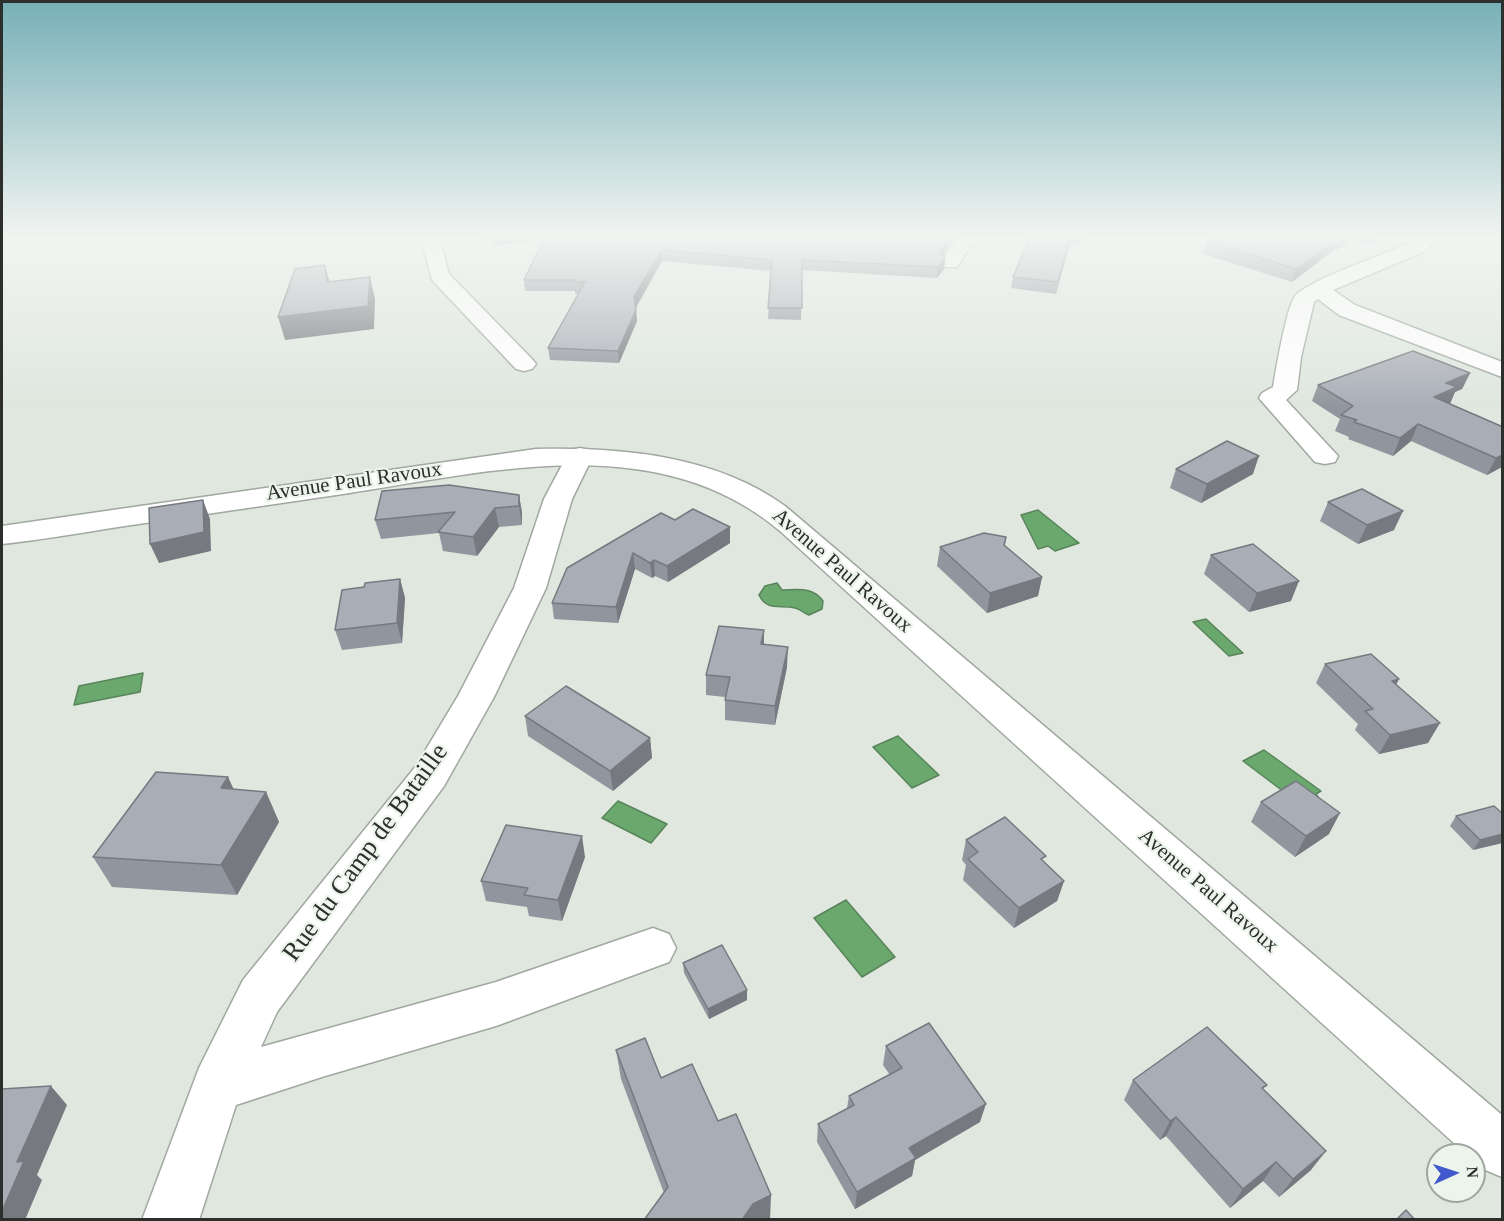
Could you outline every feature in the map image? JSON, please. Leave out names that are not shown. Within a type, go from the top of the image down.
[{"type":"street","points":[[456,294],[524,364]]},
{"type":"street","points":[[1311,294],[1304,299],[1289,357],[1285,390],[1270,398],[1325,456]]},
{"type":"street","points":[[1325,294],[1347,310],[1503,370]]},
{"type":"street","name":"Avenue Paul Ravoux","points":[[2,535],[536,457],[580,456],[655,464],[706,477],[732,487],[775,513],[1503,1150]]},
{"type":"street","name":"Rue du Camp de Bataille","points":[[170,1220],[217,1086],[260,996],[430,776],[476,697],[530,588],[558,499],[580,456]]},
{"type":"street","points":[[217,1086],[325,1052],[496,1004],[653,948]]},
{"type":"shaded area","points":[[1038,510],[1079,543],[1055,551],[1048,546],[1038,549],[1021,515]]},
{"type":"shaded area","points":[[777,583],[782,590],[804,590],[814,593],[823,601],[822,609],[809,615],[799,609],[766,604],[759,595],[765,586]]},
{"type":"shaded area","points":[[1206,619],[1243,653],[1229,656],[1193,622]]},
{"type":"shaded area","points":[[143,673],[140,692],[74,705],[79,686]]},
{"type":"shaded area","points":[[898,736],[939,775],[912,788],[873,747]]},
{"type":"shaded area","points":[[1264,750],[1321,791],[1316,794],[1320,800],[1300,804],[1243,761]]},
{"type":"shaded area","points":[[618,801],[667,824],[651,843],[602,818]]},
{"type":"shaded area","points":[[846,900],[895,957],[862,977],[814,918]]},
{"type":"building","points":[[286,294],[369,294],[368,306],[278,317]]},
{"type":"building","points":[[578,294],[636,294],[634,297],[636,310],[618,351],[548,348]]},
{"type":"building","points":[[769,294],[802,294],[802,308],[768,308]]},
{"type":"building","points":[[1413,351],[1470,373],[1446,383],[1457,387],[1434,397],[1503,427],[1503,455],[1496,458],[1418,424],[1400,438],[1354,422],[1357,420],[1341,415],[1353,406],[1318,385]]},
{"type":"building","points":[[1227,441],[1259,456],[1207,484],[1176,469]]},
{"type":"building","points":[[449,485],[519,495],[519,506],[495,508],[473,537],[438,532],[455,512],[375,520],[382,491]]},
{"type":"building","points":[[1362,489],[1403,511],[1367,525],[1328,502]]},
{"type":"building","points":[[203,500],[204,532],[150,544],[149,508]]},
{"type":"building","points":[[693,509],[730,527],[667,566],[654,560],[650,563],[633,553],[616,607],[552,603],[567,568],[661,513],[675,520]]},
{"type":"building","points":[[984,533],[1006,537],[1004,545],[1042,577],[990,593],[940,547]]},
{"type":"building","points":[[1253,544],[1299,581],[1257,593],[1211,555]]},
{"type":"building","points":[[400,579],[397,623],[335,630],[342,590],[364,587],[365,583]]},
{"type":"building","points":[[719,626],[764,630],[761,644],[788,647],[775,706],[725,700],[730,677],[706,675]]},
{"type":"building","points":[[1371,654],[1399,679],[1392,681],[1440,723],[1390,735],[1365,711],[1373,709],[1325,664]]},
{"type":"building","points":[[566,686],[650,738],[610,771],[525,716]]},
{"type":"building","points":[[156,772],[228,777],[221,788],[266,792],[221,865],[93,857]]},
{"type":"building","points":[[1296,781],[1340,813],[1306,836],[1261,802]]},
{"type":"building","points":[[1494,806],[1503,814],[1503,834],[1480,840],[1456,816]]},
{"type":"building","points":[[1005,817],[1046,856],[1041,859],[1064,881],[1019,908],[968,859],[978,852],[966,840]]},
{"type":"building","points":[[506,825],[582,836],[558,900],[524,895],[528,888],[481,881]]},
{"type":"building","points":[[722,945],[747,990],[708,1009],[683,963]]},
{"type":"building","points":[[929,1023],[986,1104],[909,1148],[916,1158],[857,1192],[818,1124],[854,1105],[849,1096],[902,1068],[886,1046]]},
{"type":"building","points":[[1207,1027],[1267,1085],[1262,1088],[1326,1151],[1293,1179],[1276,1162],[1243,1189],[1176,1117],[1170,1121],[1133,1080]]},
{"type":"building","points":[[645,1038],[661,1078],[692,1064],[718,1121],[736,1114],[771,1195],[753,1204],[742,1220],[644,1220],[668,1187],[616,1050]]},
{"type":"building","points":[[51,1086],[17,1162],[24,1161],[2,1211],[2,1089]]},
{"type":"building","points":[[1406,1210],[1415,1220],[1396,1220]]}]
